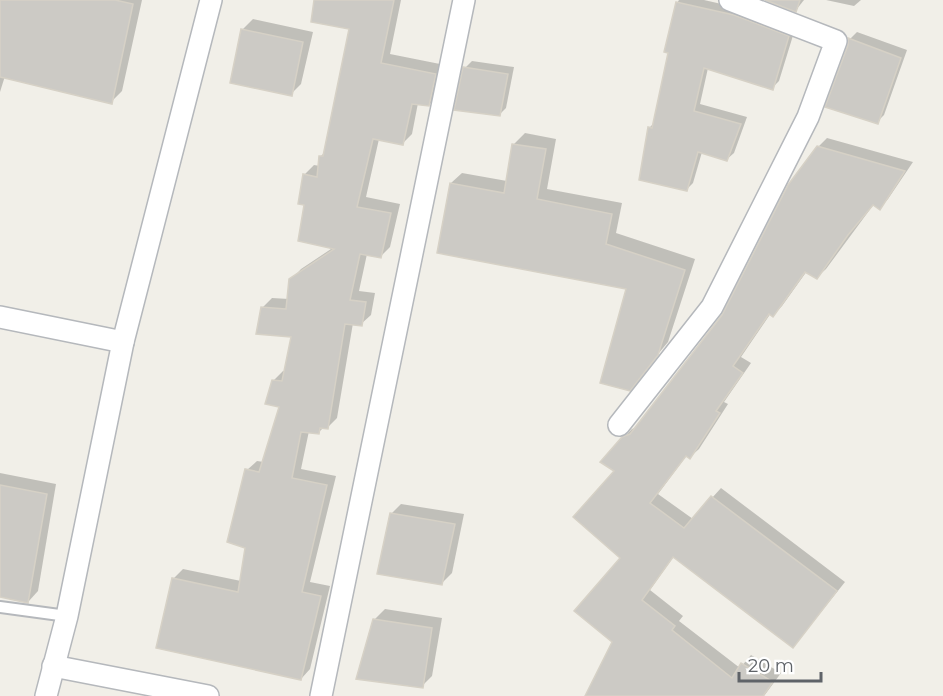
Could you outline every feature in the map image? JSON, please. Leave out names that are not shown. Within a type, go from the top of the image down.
[{"type":"street","points":[[46,696],[67,616],[123,342],[211,0]]},
{"type":"street","points":[[321,696],[464,0]]},
{"type":"street","points":[[619,425],[712,307],[808,117],[836,41],[730,0]]},
{"type":"street","points":[[0,317],[123,342]]},
{"type":"street","points":[[53,666],[208,696]]},
{"type":"lane","points":[[0,607],[67,616]]},
{"type":"building","points":[[0,0],[115,0],[133,4],[112,104],[0,77]]},
{"type":"building","points":[[314,0],[394,0],[381,63],[436,74],[429,106],[412,104],[403,145],[373,139],[357,207],[391,213],[381,258],[360,254],[350,300],[366,302],[362,326],[345,324],[328,429],[320,428],[319,434],[301,432],[292,478],[327,485],[302,592],[321,596],[301,680],[156,648],[172,578],[238,592],[245,548],[227,542],[245,469],[259,472],[279,407],[265,404],[272,380],[282,381],[291,337],[256,334],[261,307],[286,309],[289,279],[334,249],[298,241],[304,205],[298,204],[303,174],[317,177],[319,156],[323,156],[349,29],[311,22]]},
{"type":"building","points":[[765,0],[800,0],[796,12]]},
{"type":"building","points":[[676,2],[734,15],[789,36],[773,90],[704,68],[694,111],[741,124],[727,161],[698,152],[687,191],[639,180],[648,127],[652,128],[668,53],[664,52]]},
{"type":"building","points":[[241,29],[303,42],[292,96],[230,83]]},
{"type":"building","points":[[848,38],[901,58],[878,124],[825,107],[848,45]]},
{"type":"building","points":[[463,67],[508,74],[500,116],[454,110]]},
{"type":"building","points":[[512,144],[546,149],[537,199],[612,214],[606,244],[685,270],[658,355],[630,391],[600,383],[626,289],[437,253],[450,183],[504,193]]},
{"type":"building","points":[[817,146],[905,171],[880,210],[873,205],[848,235],[817,279],[805,272],[773,317],[769,314],[733,366],[743,373],[716,411],[720,413],[690,459],[686,456],[650,503],[684,528],[711,496],[837,591],[793,648],[673,557],[642,600],[675,626],[672,630],[732,678],[741,663],[773,682],[763,696],[585,696],[612,642],[574,611],[620,558],[573,517],[614,471],[600,462],[622,437],[630,434],[722,315],[788,185]]},
{"type":"building","points":[[0,485],[47,494],[28,603],[0,597]]},
{"type":"building","points":[[390,513],[455,524],[442,585],[377,574]]},
{"type":"building","points":[[373,619],[432,628],[423,688],[356,679]]}]
